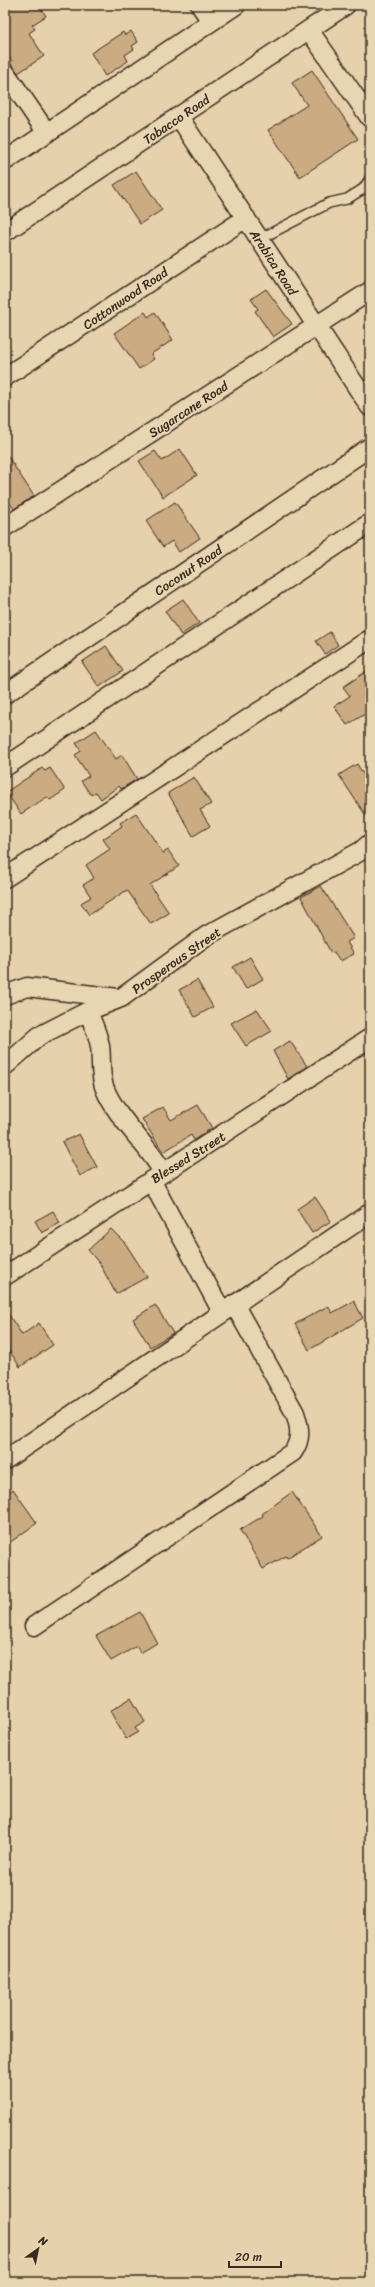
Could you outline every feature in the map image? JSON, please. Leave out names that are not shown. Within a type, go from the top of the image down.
[{"type":"street","points":[[200,5],[211,21]]},
{"type":"street","points":[[5,161],[236,5]]},
{"type":"street","name":"Tobacco Road","points":[[5,232],[346,5]]},
{"type":"street","points":[[309,30],[370,118]]},
{"type":"street","points":[[5,72],[47,133]]},
{"type":"street","name":"Arabica Road","points":[[179,117],[370,407]]},
{"type":"street","name":"Cottonwood Road","points":[[5,378],[246,218]]},
{"type":"street","name":"Sugarcane Road","points":[[5,527],[370,291]]},
{"type":"street","name":"Coconut Road","points":[[5,694],[370,447]]},
{"type":"street","points":[[5,767],[370,523]]},
{"type":"street","points":[[5,878],[370,639]]},
{"type":"street","name":"Prosperous Street","points":[[5,1066],[39,1036],[88,1011],[121,998],[206,936],[361,851],[370,843]]},
{"type":"street","points":[[5,995],[27,987],[121,998]]},
{"type":"street","points":[[34,1626],[293,1452],[298,1443],[300,1429],[295,1413],[228,1308],[157,1176],[152,1153],[128,1124],[105,1090],[102,1080],[99,1044],[88,1011]]},
{"type":"street","name":"Blessed Street","points":[[5,1276],[157,1176],[208,1146],[370,1038]]},
{"type":"street","points":[[5,1460],[304,1256],[370,1213]]},
{"type":"lane","points":[[260,239],[329,203],[347,199],[363,189],[370,179]]},
{"type":"building","points":[[5,5],[39,5],[46,16],[32,25],[35,29],[29,33],[44,56],[18,73],[10,63],[12,61],[5,51]]},
{"type":"building","points":[[131,31],[138,42],[132,46],[134,49],[125,55],[128,61],[105,76],[91,53],[123,32],[125,35]]},
{"type":"building","points":[[312,70],[358,139],[300,177],[268,130],[307,105],[292,83]]},
{"type":"building","points":[[136,171],[162,210],[140,224],[114,185]]},
{"type":"building","points":[[266,289],[292,324],[273,337],[255,311],[258,309],[251,299]]},
{"type":"building","points":[[145,312],[148,317],[155,312],[173,340],[151,354],[154,359],[139,369],[114,333]]},
{"type":"building","points":[[180,449],[197,475],[163,497],[139,461],[155,451],[162,461]]},
{"type":"building","points":[[5,452],[34,496],[14,509],[5,496]]},
{"type":"building","points":[[175,502],[200,538],[179,552],[172,541],[163,547],[146,521]]},
{"type":"building","points":[[183,599],[199,623],[181,635],[165,611]]},
{"type":"building","points":[[330,632],[338,645],[325,654],[316,641]]},
{"type":"building","points":[[106,646],[123,671],[99,687],[82,662]]},
{"type":"building","points":[[370,669],[370,711],[347,725],[334,706],[350,696],[343,687]]},
{"type":"building","points":[[96,730],[116,759],[122,755],[137,779],[121,789],[119,786],[101,799],[96,792],[91,795],[81,781],[89,776],[75,755],[81,751],[76,743]]},
{"type":"building","points":[[357,764],[370,785],[370,822],[339,775]]},
{"type":"building","points":[[42,768],[45,771],[50,768],[65,790],[50,800],[47,797],[21,814],[6,792]]},
{"type":"building","points":[[194,777],[211,804],[200,810],[210,826],[193,836],[168,793]]},
{"type":"building","points":[[136,813],[163,853],[168,850],[179,866],[150,885],[169,913],[151,924],[127,890],[89,915],[81,903],[91,897],[83,885],[94,878],[86,865],[110,849],[103,839],[122,826],[120,823]]},
{"type":"building","points":[[321,886],[354,938],[347,942],[354,954],[340,961],[334,952],[331,953],[301,897]]},
{"type":"building","points":[[250,957],[263,979],[246,989],[233,967]]},
{"type":"building","points":[[197,980],[213,1007],[195,1017],[179,990]]},
{"type":"building","points":[[257,1009],[272,1031],[246,1046],[231,1023]]},
{"type":"building","points":[[290,1041],[307,1066],[288,1079],[273,1051]]},
{"type":"building","points":[[198,1105],[212,1128],[194,1140],[191,1135],[163,1152],[142,1119],[163,1107],[171,1120]]},
{"type":"building","points":[[79,1134],[97,1167],[80,1176],[62,1142]]},
{"type":"building","points":[[315,1197],[331,1221],[312,1233],[297,1209]]},
{"type":"building","points":[[53,1211],[60,1223],[42,1233],[35,1221]]},
{"type":"building","points":[[111,1229],[125,1243],[147,1277],[116,1294],[100,1264],[88,1250]]},
{"type":"building","points":[[354,1301],[363,1318],[309,1350],[295,1324],[328,1306],[332,1313]]},
{"type":"building","points":[[155,1305],[173,1333],[150,1347],[133,1319]]},
{"type":"building","points":[[5,1309],[22,1335],[39,1323],[53,1345],[20,1367],[5,1344]]},
{"type":"building","points":[[13,1489],[37,1523],[5,1546],[5,1495]]},
{"type":"building","points":[[292,1492],[322,1536],[287,1558],[286,1556],[263,1569],[240,1530],[263,1516],[262,1514]]},
{"type":"building","points":[[140,1612],[157,1643],[140,1653],[137,1646],[111,1661],[96,1636]]},
{"type":"building","points":[[131,1698],[145,1722],[135,1728],[138,1732],[126,1739],[110,1711]]}]
